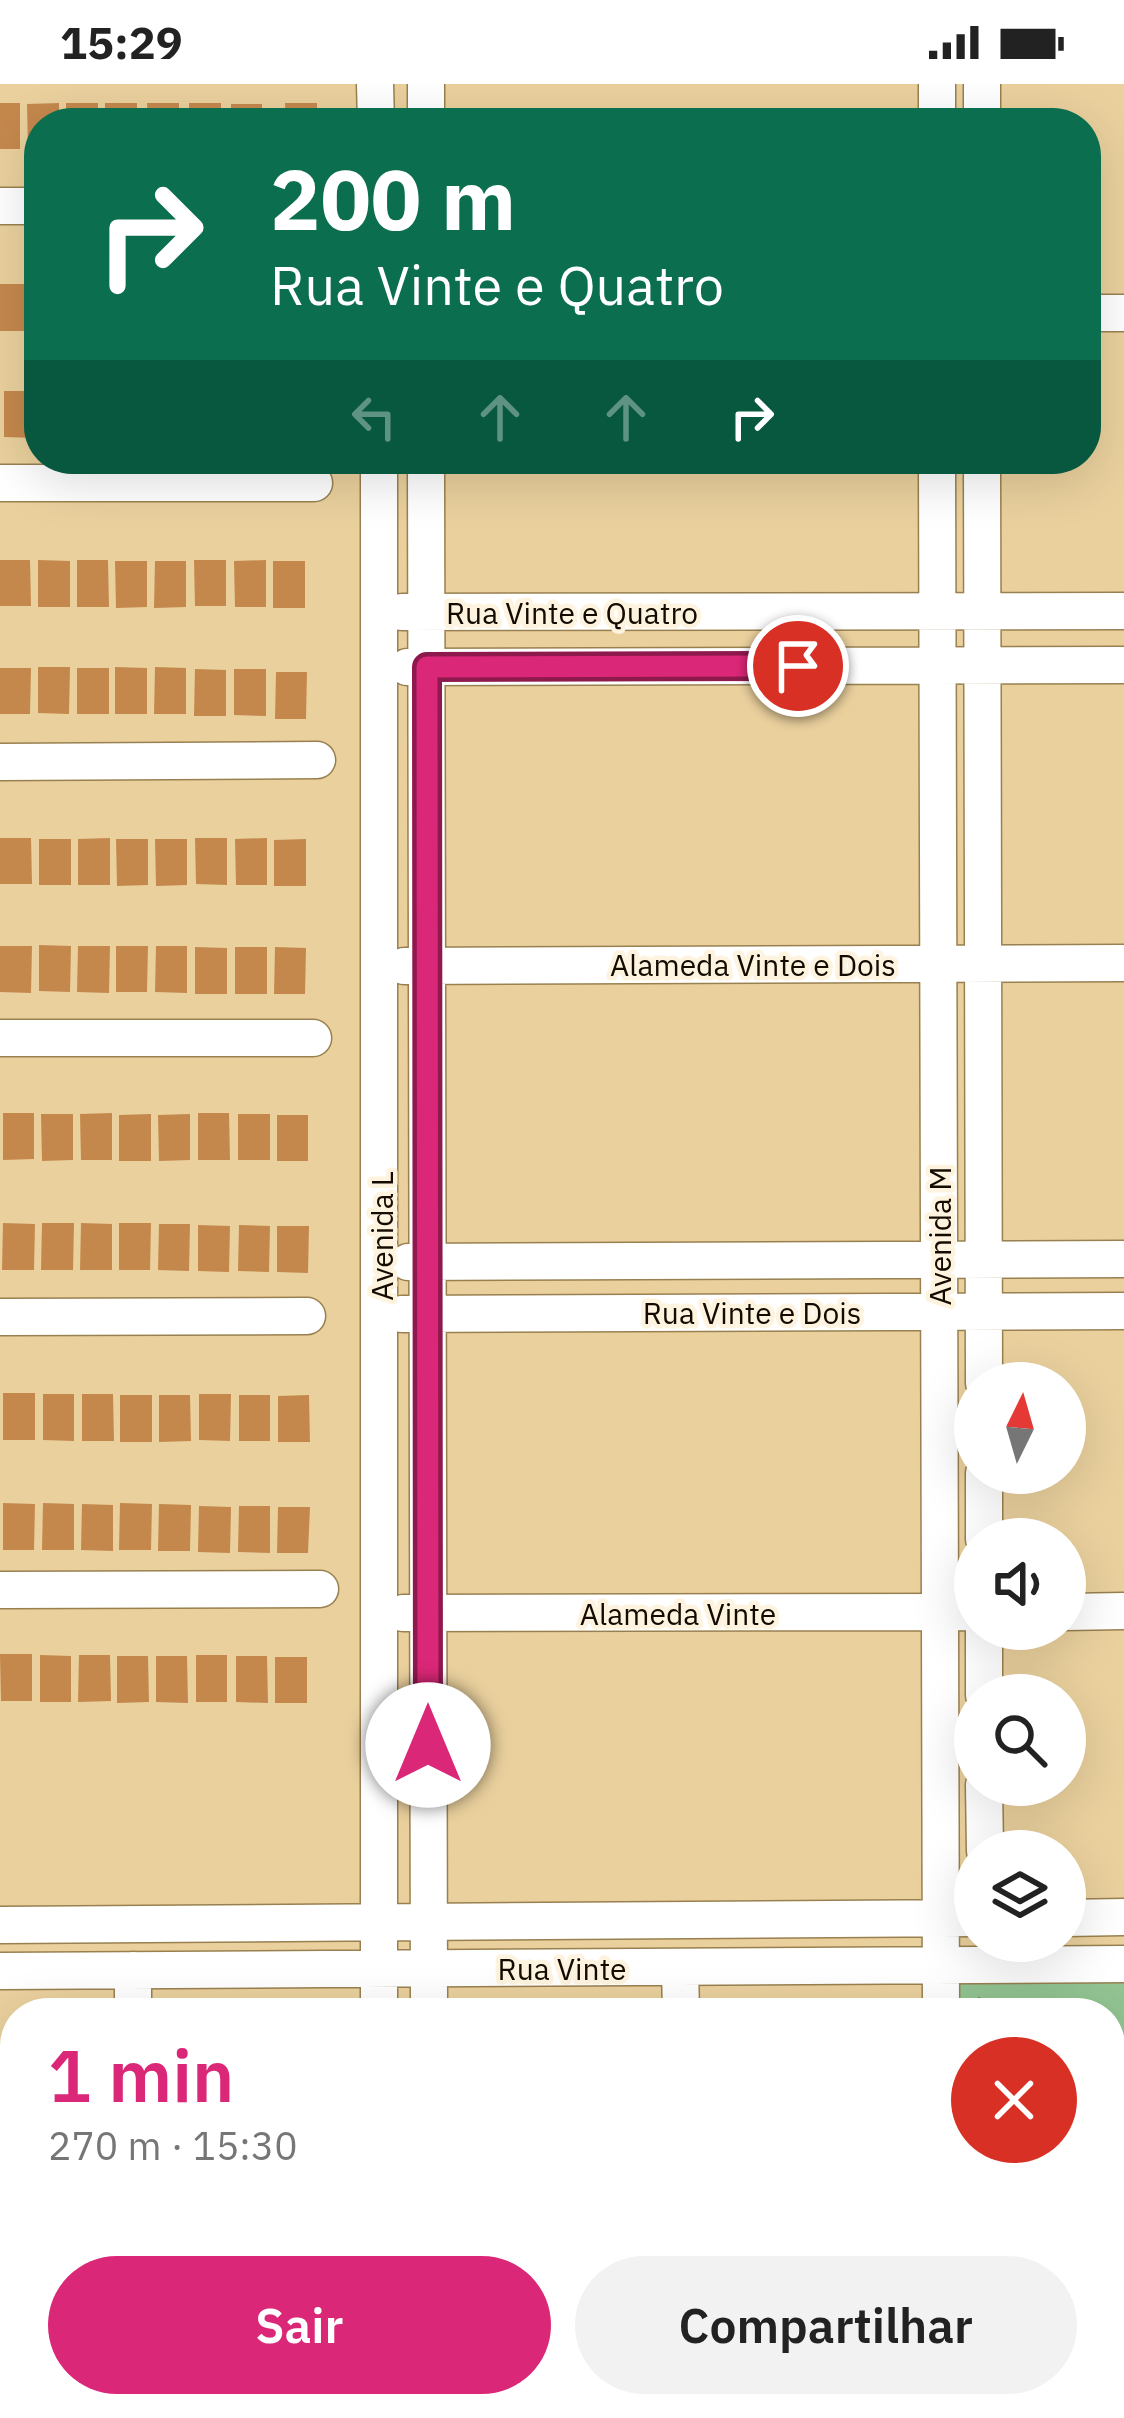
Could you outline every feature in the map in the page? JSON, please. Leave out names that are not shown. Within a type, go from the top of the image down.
[{"type":"street","name":"Avenida L","points":[[379,474],[380,1998]]},
{"type":"street","name":"Avenida L","points":[[426,474],[429,1998]]},
{"type":"street","name":"Avenida M","points":[[937,474],[939,1311],[954,1549]]},
{"type":"street","name":"Avenida M","points":[[982,474],[984,1362]]},
{"type":"street","points":[[0,483],[314,483]]},
{"type":"street","name":"Rua Vinte e Quatro","points":[[380,613],[1124,611]]},
{"type":"street","name":"Rua Vinte e Quatro","points":[[379,667],[1124,665]]},
{"type":"street","points":[[0,762],[317,760]]},
{"type":"street","name":"Alameda Vinte e Dois","points":[[382,967],[1124,963]]},
{"type":"street","points":[[0,1038],[313,1038]]},
{"type":"street","name":"Rua Vinte e Dois","points":[[381,1262],[1124,1258]]},
{"type":"street","name":"Rua Vinte e Dois","points":[[381,1314],[1124,1311]]},
{"type":"street","points":[[0,1317],[307,1316]]},
{"type":"street","points":[[0,1590],[320,1589]]},
{"type":"street","points":[[1086,1612],[1124,1611]]},
{"type":"street","name":"Alameda Vinte","points":[[381,1613],[954,1612]]},
{"type":"street","name":"Avenida M","points":[[958,1650],[958,1830]]},
{"type":"street","points":[[1086,1918],[1124,1917]]},
{"type":"street","name":"Rua Vinte","points":[[0,1925],[954,1918]]},
{"type":"street","name":"Avenida M","points":[[941,1998],[941,1966],[954,1929]]},
{"type":"street","name":"Rua Vinte","points":[[1086,1961],[1124,1964]]},
{"type":"street","name":"Rua Vinte","points":[[0,1970],[941,1966],[955,1962]]},
{"type":"street","points":[[680,1967],[681,1998]]},
{"type":"street","points":[[133,1970],[134,1998]]},
{"type":"green space","points":[[1124,1965],[1124,1998],[942,1998],[942,1966]]},
{"type":"building","points":[[0,103],[20,103],[20,149],[0,149]]},
{"type":"building","points":[[59,103],[59,108],[27,108],[27,104]]},
{"type":"building","points":[[66,103],[98,103],[98,108],[66,108]]},
{"type":"building","points":[[105,103],[137,103],[137,108],[105,108]]},
{"type":"building","points":[[147,103],[179,103],[179,108],[147,108]]},
{"type":"building","points":[[189,103],[221,103],[221,108],[189,108]]},
{"type":"building","points":[[285,103],[317,103],[317,108],[285,108]]},
{"type":"building","points":[[231,104],[262,104],[262,108],[231,108]]},
{"type":"building","points":[[0,284],[24,284],[24,331],[0,331]]},
{"type":"building","points":[[4,391],[24,391],[24,438],[4,437]]},
{"type":"building","points":[[0,560],[30,560],[31,606],[0,606]]},
{"type":"building","points":[[38,560],[70,561],[70,607],[38,607]]},
{"type":"building","points":[[77,560],[108,560],[109,607],[77,607]]},
{"type":"building","points":[[194,560],[226,560],[226,606],[195,606]]},
{"type":"building","points":[[266,560],[266,607],[235,607],[234,561]]},
{"type":"building","points":[[115,561],[147,561],[147,607],[116,608]]},
{"type":"building","points":[[155,561],[186,561],[186,607],[154,608]]},
{"type":"building","points":[[273,561],[305,561],[305,608],[273,608]]},
{"type":"building","points":[[38,667],[70,667],[69,714],[38,713]]},
{"type":"building","points":[[115,667],[147,668],[147,714],[115,714]]},
{"type":"building","points":[[155,667],[186,668],[186,714],[154,714]]},
{"type":"building","points":[[0,668],[31,668],[30,714],[0,714]]},
{"type":"building","points":[[77,668],[109,668],[109,714],[77,714]]},
{"type":"building","points":[[195,669],[226,670],[226,716],[194,716]]},
{"type":"building","points":[[234,669],[266,669],[266,716],[234,715]]},
{"type":"building","points":[[276,672],[307,672],[306,719],[275,719]]},
{"type":"building","points":[[0,838],[31,838],[32,884],[0,884]]},
{"type":"building","points":[[110,838],[110,885],[78,885],[78,839]]},
{"type":"building","points":[[195,838],[227,838],[227,885],[196,884]]},
{"type":"building","points":[[267,838],[267,885],[236,885],[235,839]]},
{"type":"building","points":[[39,839],[71,839],[71,885],[39,885]]},
{"type":"building","points":[[116,839],[148,839],[148,885],[117,886]]},
{"type":"building","points":[[155,839],[187,839],[187,885],[156,886]]},
{"type":"building","points":[[306,839],[306,886],[274,886],[274,840]]},
{"type":"building","points":[[39,945],[71,946],[70,992],[39,991]]},
{"type":"building","points":[[0,946],[32,946],[31,993],[0,992]]},
{"type":"building","points":[[78,946],[110,946],[109,993],[77,992]]},
{"type":"building","points":[[116,946],[148,946],[147,992],[116,992]]},
{"type":"building","points":[[156,946],[187,946],[187,993],[155,992]]},
{"type":"building","points":[[195,947],[227,948],[227,994],[195,994]]},
{"type":"building","points":[[235,947],[267,947],[267,994],[235,994]]},
{"type":"building","points":[[275,947],[306,948],[305,994],[274,994]]},
{"type":"building","points":[[3,1113],[34,1113],[34,1159],[3,1160]]},
{"type":"building","points":[[112,1113],[112,1160],[81,1160],[80,1114]]},
{"type":"building","points":[[198,1113],[229,1113],[230,1160],[198,1160]]},
{"type":"building","points":[[41,1114],[73,1114],[73,1160],[42,1161]]},
{"type":"building","points":[[151,1114],[151,1161],[119,1161],[119,1115]]},
{"type":"building","points":[[190,1114],[190,1160],[159,1161],[158,1115]]},
{"type":"building","points":[[238,1114],[270,1114],[270,1160],[238,1160]]},
{"type":"building","points":[[277,1115],[308,1115],[308,1161],[277,1161]]},
{"type":"building","points":[[3,1223],[35,1224],[34,1270],[2,1270]]},
{"type":"building","points":[[42,1223],[74,1223],[73,1270],[41,1270]]},
{"type":"building","points":[[81,1223],[112,1224],[112,1270],[80,1270]]},
{"type":"building","points":[[119,1223],[151,1223],[150,1270],[119,1270]]},
{"type":"building","points":[[159,1224],[190,1224],[189,1271],[158,1270]]},
{"type":"building","points":[[198,1225],[230,1226],[229,1272],[198,1271]]},
{"type":"building","points":[[239,1225],[270,1226],[269,1272],[238,1271]]},
{"type":"building","points":[[277,1226],[309,1226],[308,1273],[277,1272]]},
{"type":"building","points":[[3,1393],[35,1393],[35,1440],[3,1440]]},
{"type":"building","points":[[43,1394],[74,1394],[74,1441],[43,1440]]},
{"type":"building","points":[[82,1394],[113,1394],[114,1441],[82,1441]]},
{"type":"building","points":[[199,1394],[231,1394],[230,1441],[199,1440]]},
{"type":"building","points":[[120,1395],[152,1395],[152,1442],[120,1442]]},
{"type":"building","points":[[159,1395],[190,1395],[191,1441],[159,1442]]},
{"type":"building","points":[[239,1395],[270,1395],[270,1441],[239,1441]]},
{"type":"building","points":[[309,1395],[310,1442],[278,1442],[278,1396]]},
{"type":"building","points":[[3,1503],[35,1504],[34,1550],[3,1550]]},
{"type":"building","points":[[43,1503],[74,1504],[74,1550],[42,1550]]},
{"type":"building","points":[[120,1503],[152,1504],[151,1550],[119,1550]]},
{"type":"building","points":[[82,1504],[113,1505],[113,1551],[81,1550]]},
{"type":"building","points":[[159,1504],[191,1505],[190,1551],[158,1551]]},
{"type":"building","points":[[199,1506],[231,1507],[230,1553],[198,1552]]},
{"type":"building","points":[[239,1506],[270,1506],[270,1553],[238,1552]]},
{"type":"building","points":[[278,1507],[310,1507],[308,1553],[277,1553]]},
{"type":"building","points":[[0,1654],[32,1654],[32,1701],[1,1701]]},
{"type":"building","points":[[40,1655],[71,1656],[71,1702],[40,1702]]},
{"type":"building","points":[[79,1655],[110,1655],[111,1701],[78,1702]]},
{"type":"building","points":[[196,1655],[227,1655],[227,1702],[196,1702]]},
{"type":"building","points":[[117,1656],[148,1656],[149,1702],[117,1703]]},
{"type":"building","points":[[156,1656],[187,1656],[188,1703],[156,1702]]},
{"type":"building","points":[[236,1656],[267,1656],[268,1703],[236,1702]]},
{"type":"building","points":[[275,1657],[307,1657],[307,1703],[275,1703]]},
{"type":"route","points":[[428,1745],[427,667],[798,666]]}]
